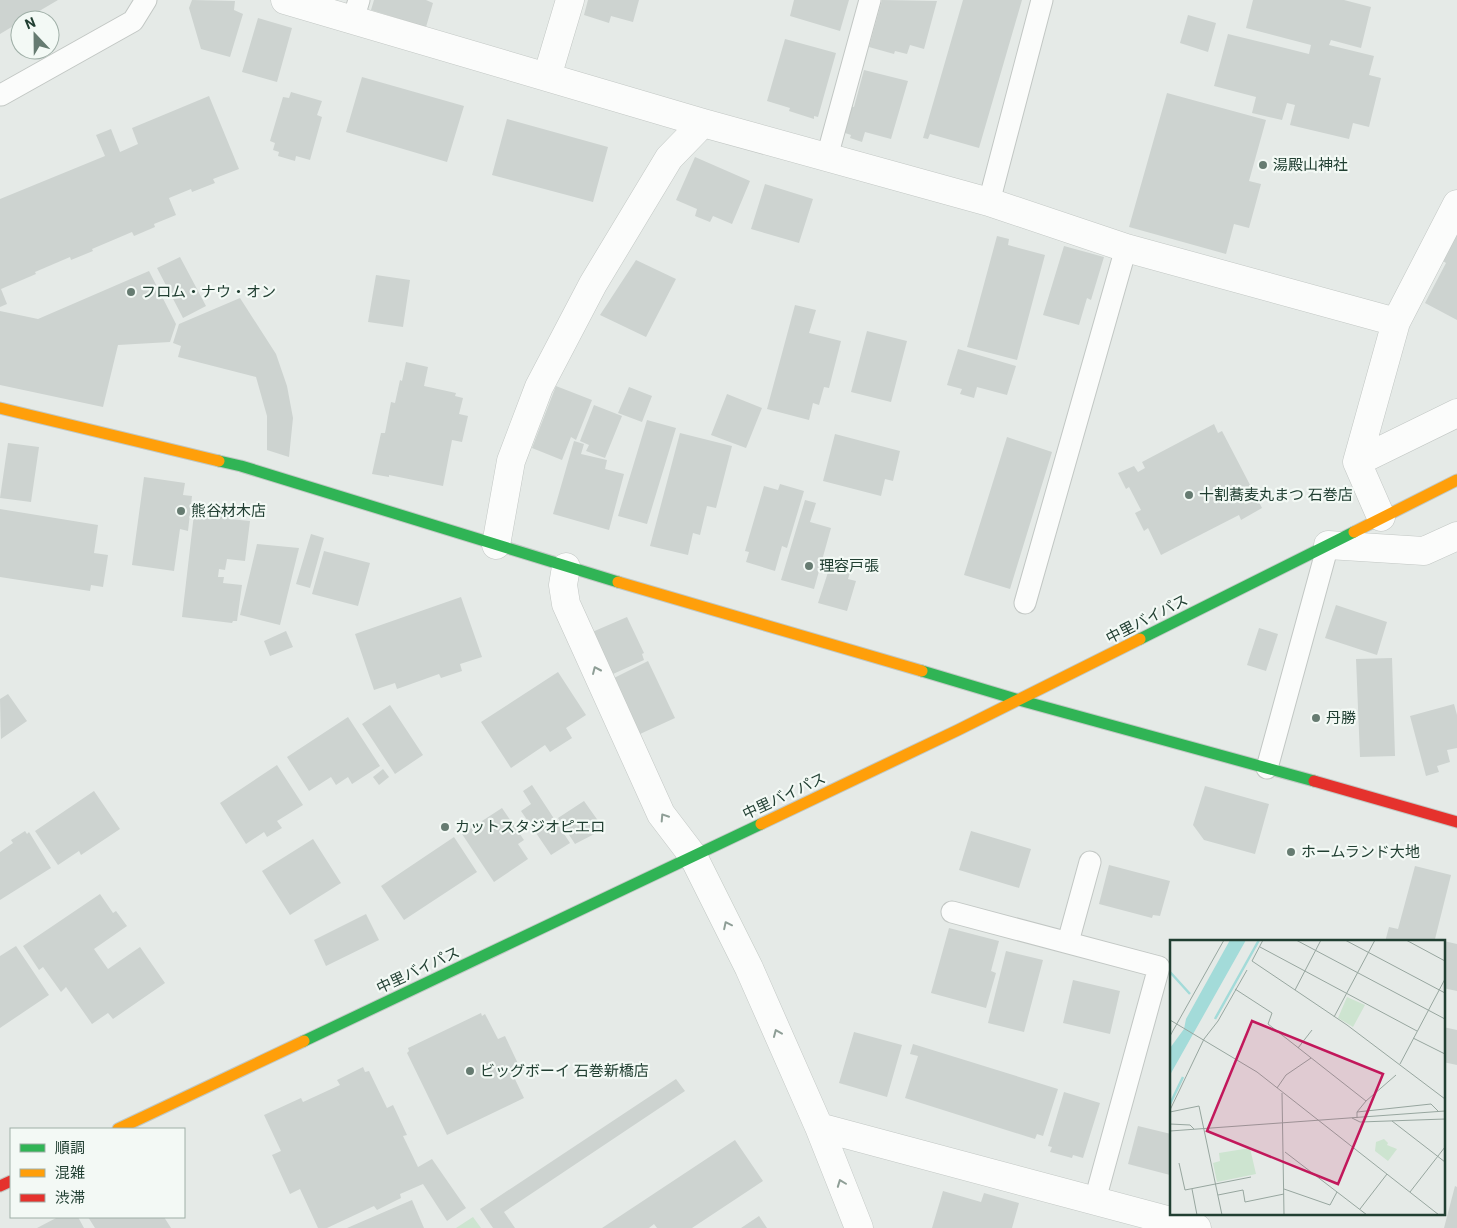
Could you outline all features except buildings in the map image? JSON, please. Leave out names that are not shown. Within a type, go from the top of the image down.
[{"type":"street","points":[[285,0],[356,10],[547,77],[703,123],[989,202],[1126,248],[1396,322]]},
{"type":"street","points":[[547,77],[570,0]]},
{"type":"street","points":[[496,545],[511,461],[540,387],[593,284],[669,158],[703,123]]},
{"type":"street","points":[[1381,517],[1357,462],[1396,322],[1457,204]]},
{"type":"street","points":[[0,408],[241,466],[566,567],[1019,700],[1457,822]]},
{"type":"street","points":[[1357,462],[1457,413]]},
{"type":"street","name":"中里バイパス","points":[[120,1128],[1019,700],[1457,480]]},
{"type":"street","points":[[1328,545],[1424,551],[1457,536]]},
{"type":"street","points":[[566,567],[564,585],[566,604],[661,814],[693,856],[749,968],[819,1127],[859,1228]]},
{"type":"street","points":[[819,1127],[1197,1228]]},
{"type":"lane","points":[[1,95],[133,22],[146,0]]},
{"type":"lane","points":[[827,157],[870,0]]},
{"type":"lane","points":[[989,202],[1042,0]]},
{"type":"lane","points":[[1025,603],[1126,248]]},
{"type":"lane","points":[[1267,768],[1328,545]]},
{"type":"lane","points":[[1068,942],[1090,862]]},
{"type":"lane","points":[[952,912],[1159,967],[1096,1200]]},
{"type":"green space","points":[[473,1217],[481,1228],[456,1228]]},
{"type":"traffic: fast","points":[[219,461],[241,466],[618,582]]},
{"type":"traffic: fast","points":[[1140,639],[1354,532]]},
{"type":"traffic: fast","points":[[922,671],[1019,700],[1314,781]]},
{"type":"traffic: fast","points":[[304,1041],[761,824]]},
{"type":"traffic: slow","points":[[0,408],[219,461]]},
{"type":"traffic: slow","points":[[1354,532],[1457,480]]},
{"type":"traffic: slow","points":[[618,582],[922,671]]},
{"type":"traffic: slow","points":[[761,824],[958,730],[1140,639]]},
{"type":"traffic: slow","points":[[120,1128],[304,1041]]},
{"type":"traffic: jam","points":[[1314,781],[1457,822]]},
{"type":"traffic: jam","points":[[0,1186],[10,1181]]},
{"type":"place","name":"湯殿山神社","points":[[1263,165]]},
{"type":"place","name":"フロム・ナウ・オン","points":[[131,292]]},
{"type":"place","name":"十割蕎麦丸まつ 石巻店","points":[[1189,495]]},
{"type":"place","name":"熊谷材木店","points":[[181,511]]},
{"type":"place","name":"理容戸張","points":[[809,566]]},
{"type":"place","name":"丹勝","points":[[1316,718]]},
{"type":"place","name":"カットスタジオピエロ","points":[[445,827]]},
{"type":"place","name":"ホームランド大地","points":[[1291,852]]},
{"type":"place","name":"ビッグボーイ 石巻新橋店","points":[[470,1071]]}]
